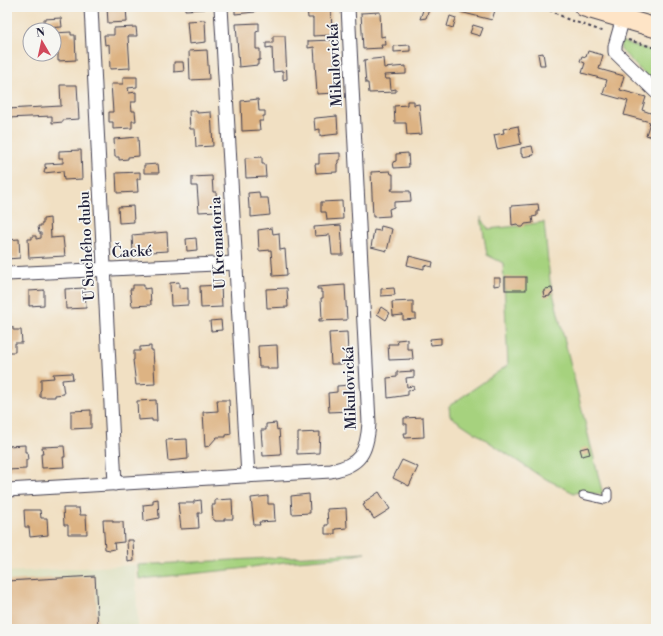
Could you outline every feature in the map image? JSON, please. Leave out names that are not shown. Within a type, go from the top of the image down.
[{"type":"street","name":"U Suchého dubu","points":[[91,7],[115,484]]},
{"type":"street","name":"U Krematoria","points":[[221,7],[248,476]]},
{"type":"street","name":"Mikulovická","points":[[7,490],[331,471],[346,468],[355,462],[362,454],[368,438],[369,423],[348,7]]},
{"type":"street","points":[[584,7],[656,28]]},
{"type":"street","points":[[622,18],[615,49],[617,54],[656,92]]},
{"type":"street","name":"Čacké","points":[[7,274],[236,263]]},
{"type":"lane","points":[[583,495],[605,500],[608,498],[608,492]]},
{"type":"path","points":[[538,7],[552,11],[567,19],[656,48]]},
{"type":"shaded area","points":[[135,565],[138,629],[7,629],[7,572]]},
{"type":"green space","points":[[620,41],[656,52],[656,76],[651,81],[621,50]]},
{"type":"green space","points":[[481,217],[488,229],[519,227],[544,222],[550,281],[603,495],[584,492],[574,493],[540,476],[450,416],[449,406],[508,365],[503,263],[487,255]]},
{"type":"green space","points":[[365,553],[345,557],[284,562],[239,569],[139,579],[138,565]]},
{"type":"building","points":[[107,7],[126,7],[127,22],[108,23]]},
{"type":"building","points":[[185,7],[204,7],[204,9],[185,10]]},
{"type":"building","points":[[235,7],[254,7],[255,12],[235,14]]},
{"type":"building","points":[[307,7],[331,7],[332,35],[313,36],[313,18],[308,18]]},
{"type":"building","points":[[424,7],[430,7],[426,18],[420,19]]},
{"type":"building","points":[[461,7],[496,7],[492,20],[460,12]]},
{"type":"building","points":[[380,12],[381,37],[385,36],[386,45],[381,45],[382,48],[363,49],[361,13]]},
{"type":"building","points":[[450,16],[456,18],[453,28],[447,26]]},
{"type":"building","points":[[61,18],[61,22],[44,22],[44,19]]},
{"type":"building","points":[[205,20],[206,42],[189,44],[187,21]]},
{"type":"building","points":[[259,23],[259,31],[256,32],[256,49],[260,49],[260,60],[258,60],[258,65],[239,67],[236,24]]},
{"type":"building","points":[[473,25],[483,28],[480,36],[470,33]]},
{"type":"building","points":[[136,27],[137,36],[128,36],[130,68],[110,69],[109,44],[105,45],[104,35],[114,35],[114,28]]},
{"type":"building","points":[[71,32],[71,35],[75,35],[76,60],[62,61],[62,33]]},
{"type":"building","points":[[273,36],[285,36],[287,79],[283,80],[283,71],[273,72],[272,47],[266,48],[266,43],[273,43]]},
{"type":"building","points":[[333,40],[335,48],[333,48],[334,55],[336,55],[336,59],[334,59],[337,73],[335,73],[336,85],[337,84],[338,89],[336,89],[336,93],[317,94],[314,47],[308,48],[308,41]]},
{"type":"building","points":[[410,45],[410,51],[394,52],[394,46]]},
{"type":"building","points":[[207,50],[209,79],[190,80],[189,51]]},
{"type":"building","points":[[588,51],[603,55],[599,69],[624,76],[620,90],[646,97],[642,110],[656,115],[656,138],[646,135],[650,122],[624,115],[628,101],[603,94],[607,80],[582,73],[585,63],[580,61],[582,56],[586,57]]},
{"type":"building","points":[[543,53],[545,65],[540,65],[538,54]]},
{"type":"building","points":[[383,58],[384,68],[406,66],[406,74],[384,75],[385,79],[390,79],[391,90],[396,89],[396,92],[369,93],[368,83],[366,83],[364,60]]},
{"type":"building","points":[[174,62],[183,62],[184,71],[174,72]]},
{"type":"building","points":[[123,77],[137,77],[137,87],[128,88],[129,93],[136,92],[136,102],[131,102],[132,111],[135,111],[136,121],[132,121],[132,128],[113,129],[113,122],[109,122],[109,112],[113,112],[111,84],[123,84]]},
{"type":"building","points":[[60,85],[77,85],[79,119],[63,120],[63,122],[52,123],[52,116],[7,118],[7,109],[61,106]]},
{"type":"building","points":[[258,99],[259,111],[265,111],[263,121],[259,121],[260,130],[242,131],[241,101]]},
{"type":"building","points":[[407,101],[414,101],[414,105],[419,104],[422,134],[407,135],[406,123],[395,123],[394,106],[407,105]]},
{"type":"building","points":[[189,111],[197,111],[197,113],[211,112],[213,146],[196,147],[195,129],[190,129]]},
{"type":"building","points":[[337,116],[338,134],[320,136],[320,129],[315,130],[314,119]]},
{"type":"building","points":[[518,126],[521,144],[497,149],[494,135],[504,133],[503,129]]},
{"type":"building","points":[[138,137],[139,156],[119,160],[119,157],[115,157],[114,139]]},
{"type":"building","points":[[532,146],[534,155],[522,157],[521,148]]},
{"type":"building","points":[[81,150],[82,179],[64,180],[63,171],[44,173],[45,168],[47,168],[45,167],[45,164],[63,163],[63,158],[59,158],[59,151]]},
{"type":"building","points":[[340,153],[340,160],[338,160],[337,164],[337,172],[316,173],[315,164],[319,164],[319,154]]},
{"type":"building","points":[[408,153],[409,167],[394,168],[393,162],[396,161],[396,154]]},
{"type":"building","points":[[262,157],[262,164],[265,164],[266,177],[246,178],[245,158]]},
{"type":"building","points":[[158,164],[159,173],[144,173],[144,165]]},
{"type":"building","points":[[390,171],[391,174],[393,174],[392,191],[410,191],[411,201],[394,202],[394,207],[389,209],[390,216],[373,217],[371,172]]},
{"type":"building","points":[[140,172],[140,179],[137,179],[138,192],[117,193],[116,173]]},
{"type":"building","points":[[212,176],[213,192],[216,192],[217,211],[199,212],[197,186],[192,186],[192,177]]},
{"type":"building","points":[[259,192],[260,198],[268,198],[270,215],[251,217],[248,193]]},
{"type":"building","points":[[342,201],[343,219],[327,220],[326,212],[321,212],[321,202]]},
{"type":"building","points":[[538,204],[539,211],[537,211],[537,216],[532,217],[533,223],[525,224],[523,227],[519,227],[517,224],[512,225],[511,206]]},
{"type":"building","points":[[133,206],[134,222],[119,223],[118,207]]},
{"type":"building","points":[[50,218],[51,238],[63,237],[65,256],[29,258],[28,239],[32,239],[32,236],[36,236],[36,239],[41,238],[41,233],[39,233],[38,226],[43,224],[43,219]]},
{"type":"building","points":[[341,225],[343,255],[332,255],[330,235],[315,236],[314,227]]},
{"type":"building","points":[[381,226],[392,229],[387,251],[371,247],[374,230],[380,231]]},
{"type":"building","points":[[272,228],[273,234],[279,233],[280,250],[285,249],[287,275],[273,276],[271,250],[259,251],[258,230]]},
{"type":"building","points":[[167,232],[168,251],[133,253],[132,235]]},
{"type":"building","points":[[196,238],[197,250],[187,251],[186,239]]},
{"type":"building","points":[[19,239],[20,258],[7,259],[7,240]]},
{"type":"building","points":[[409,256],[433,262],[432,267],[424,265],[424,269],[407,265]]},
{"type":"building","points":[[505,277],[526,277],[526,290],[505,290]]},
{"type":"building","points":[[494,278],[500,278],[500,285],[494,286]]},
{"type":"building","points":[[179,282],[179,288],[188,287],[188,305],[171,306],[170,283]]},
{"type":"building","points":[[133,285],[144,285],[144,289],[150,288],[151,305],[132,306],[130,289],[133,289]]},
{"type":"building","points":[[221,285],[222,307],[201,308],[200,286]]},
{"type":"building","points":[[345,285],[347,320],[319,321],[319,319],[322,319],[321,298],[323,298],[323,293],[321,293],[321,289],[317,289],[317,287]]},
{"type":"building","points":[[85,288],[86,308],[66,309],[65,289]]},
{"type":"building","points":[[287,288],[288,307],[267,308],[266,289]]},
{"type":"building","points":[[394,288],[395,295],[381,296],[381,289]]},
{"type":"building","points":[[552,288],[553,293],[550,294],[550,296],[544,297],[543,291],[545,291],[545,289]]},
{"type":"building","points":[[44,290],[44,305],[29,306],[29,291]]},
{"type":"building","points":[[413,301],[413,314],[416,314],[416,319],[403,320],[403,315],[393,316],[392,302]]},
{"type":"building","points":[[381,307],[390,313],[386,320],[377,314]]},
{"type":"building","points":[[221,320],[222,330],[211,331],[210,321]]},
{"type":"building","points":[[7,327],[13,327],[13,330],[21,330],[22,343],[15,343],[15,352],[7,352]]},
{"type":"building","points":[[347,332],[348,354],[346,354],[346,364],[331,364],[329,333]]},
{"type":"building","points":[[441,338],[441,344],[431,345],[430,339]]},
{"type":"building","points":[[407,339],[407,349],[412,349],[413,359],[389,360],[388,344],[398,344],[397,340]]},
{"type":"building","points":[[277,345],[278,369],[259,367],[258,346]]},
{"type":"building","points":[[151,346],[151,350],[153,350],[155,384],[136,385],[133,360],[134,351],[140,351],[140,347]]},
{"type":"building","points":[[414,371],[414,377],[406,378],[407,387],[413,386],[414,389],[408,390],[408,395],[388,398],[387,378],[397,377],[397,372]]},
{"type":"building","points":[[72,373],[73,379],[62,380],[64,394],[55,395],[55,397],[40,397],[41,379],[54,378],[53,374]]},
{"type":"building","points":[[350,385],[351,398],[347,398],[349,411],[329,412],[328,393],[337,392],[337,386]]},
{"type":"building","points":[[156,400],[157,421],[152,421],[152,419],[138,420],[137,401]]},
{"type":"building","points":[[217,400],[229,400],[231,434],[226,435],[226,437],[217,437],[209,446],[205,447],[203,412],[218,411]]},
{"type":"building","points":[[91,410],[91,428],[71,429],[71,411]]},
{"type":"building","points":[[423,417],[424,437],[405,438],[404,433],[407,433],[407,424],[404,424],[404,418]]},
{"type":"building","points":[[276,423],[277,430],[279,429],[281,455],[263,456],[261,430],[266,430],[266,424]]},
{"type":"building","points":[[320,432],[319,453],[297,454],[298,433]]},
{"type":"building","points":[[187,439],[188,459],[168,461],[166,440]]},
{"type":"building","points":[[25,445],[25,452],[27,452],[28,460],[26,460],[26,469],[7,470],[7,446]]},
{"type":"building","points":[[64,446],[64,467],[42,468],[42,447]]},
{"type":"building","points":[[588,447],[590,454],[582,456],[580,449]]},
{"type":"building","points":[[402,460],[418,467],[409,486],[393,478]]},
{"type":"building","points":[[379,492],[390,509],[374,519],[363,505],[365,504],[364,502]]},
{"type":"building","points":[[309,494],[310,513],[292,514],[291,496]]},
{"type":"building","points":[[268,496],[268,504],[274,504],[275,521],[259,522],[260,525],[254,525],[251,498]]},
{"type":"building","points":[[158,499],[159,518],[144,521],[143,505],[153,504],[153,500]]},
{"type":"building","points":[[232,499],[233,519],[224,519],[224,521],[213,520],[212,505],[215,505],[215,500]]},
{"type":"building","points":[[201,500],[202,513],[198,513],[199,528],[181,529],[178,503],[194,503],[194,501]]},
{"type":"building","points":[[63,508],[79,508],[80,515],[86,515],[87,534],[68,534],[68,525],[64,525]]},
{"type":"building","points":[[346,508],[347,528],[335,529],[335,534],[325,534],[325,525],[328,525],[327,509]]},
{"type":"building","points":[[24,510],[40,510],[41,518],[47,518],[48,535],[30,537],[29,527],[25,527]]},
{"type":"building","points":[[103,520],[123,522],[124,542],[114,543],[115,549],[105,549]]},
{"type":"building","points":[[127,540],[133,540],[134,561],[128,562]]},
{"type":"building","points":[[95,576],[98,629],[7,629],[7,581]]}]
